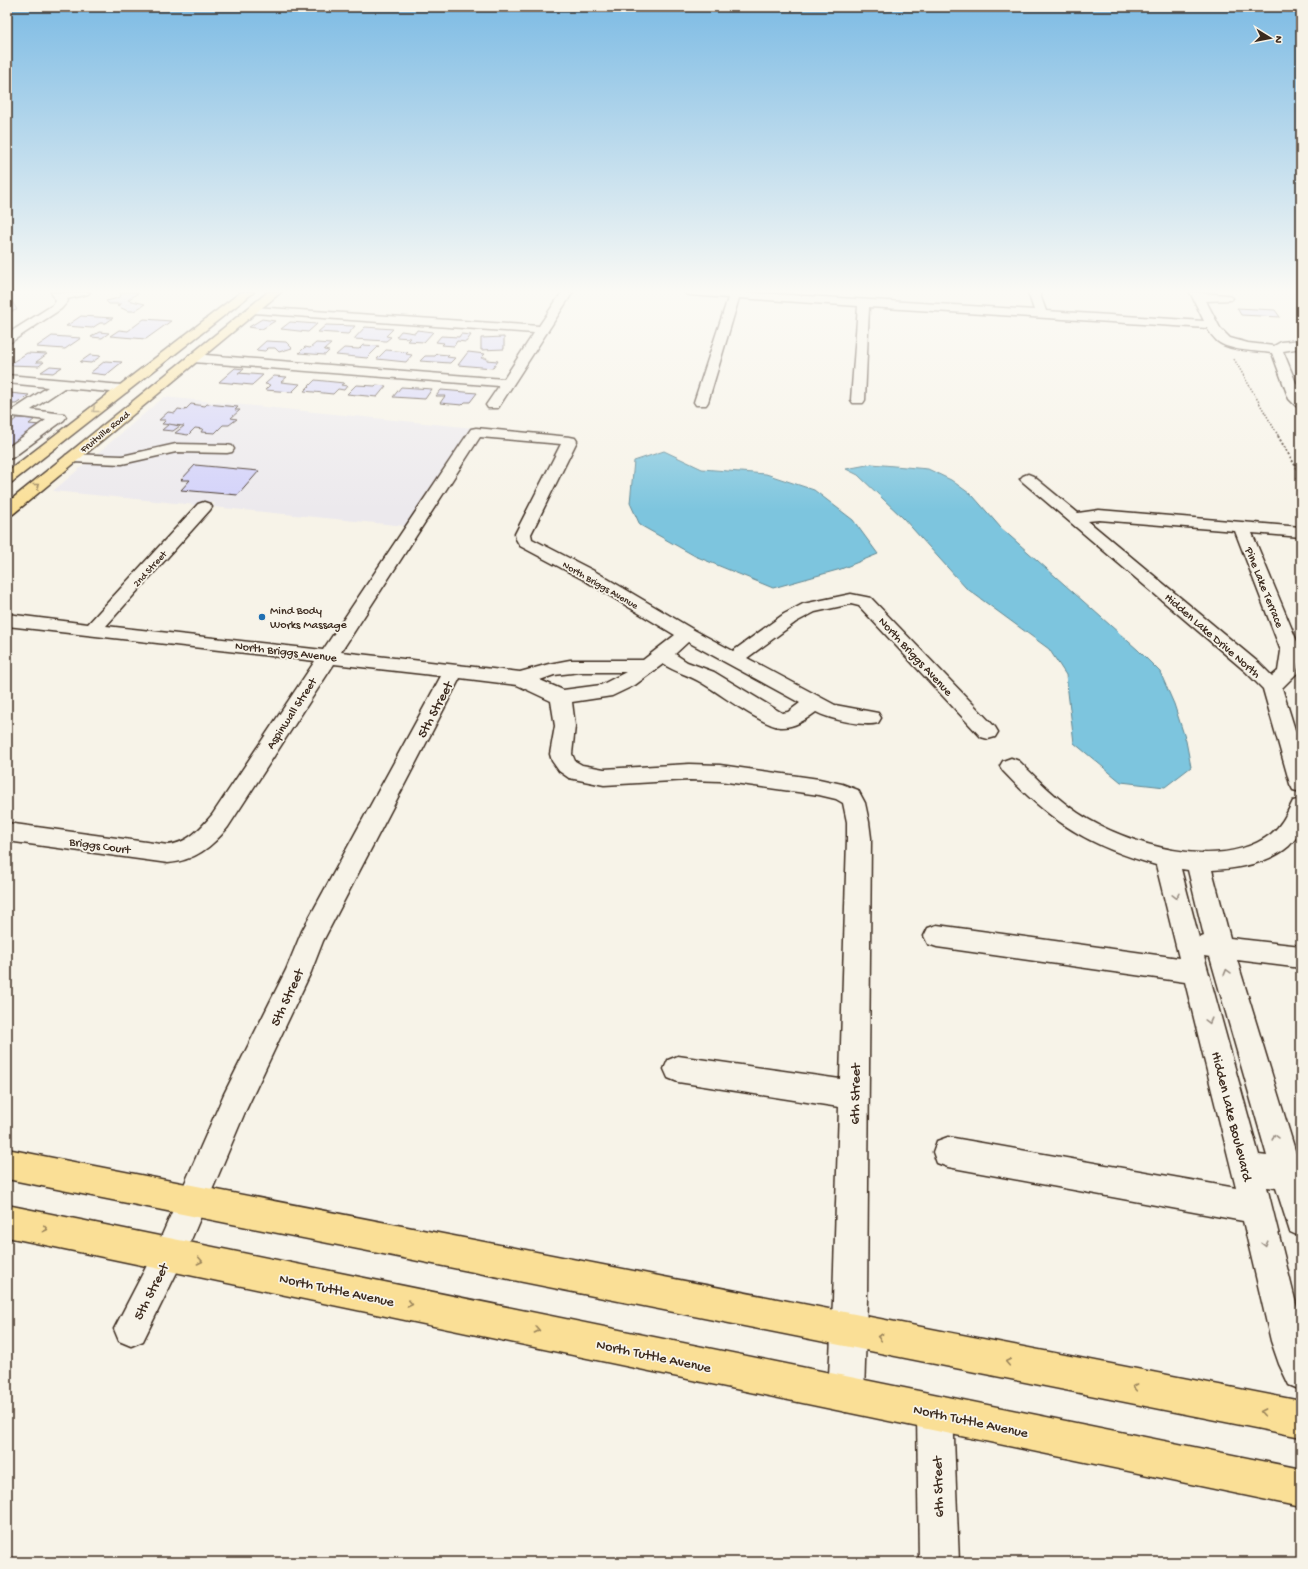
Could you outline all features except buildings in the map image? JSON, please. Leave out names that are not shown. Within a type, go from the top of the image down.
[{"type":"main road","name":"Fruitville Road","points":[[7,479],[153,365]]},
{"type":"main road","name":"Fruitville Road","points":[[7,510],[184,365]]},
{"type":"main road","points":[[7,1164],[1301,1419]]},
{"type":"main road","name":"North Tuttle Avenue","points":[[7,1221],[1301,1488]]},
{"type":"street","points":[[284,365],[508,383]]},
{"type":"street","points":[[493,405],[519,365]]},
{"type":"street","points":[[701,402],[712,365]]},
{"type":"street","points":[[858,400],[859,365]]},
{"type":"street","points":[[1283,365],[1296,399],[1301,403]]},
{"type":"street","points":[[7,379],[122,389]]},
{"type":"street","points":[[7,455],[59,417],[18,413],[62,384]]},
{"type":"street","name":"North Briggs Avenue","points":[[476,432],[569,440],[524,534],[526,542],[590,576],[687,634],[814,703],[830,711],[871,718]]},
{"type":"street","name":"Aspinwall Street","points":[[192,848],[207,837],[220,821],[476,432]]},
{"type":"street","points":[[71,458],[122,460],[176,448],[227,449]]},
{"type":"street","name":"Hidden Lake Drive North","points":[[1028,479],[1252,667],[1272,687],[1301,784]]},
{"type":"street","name":"2nd Street","points":[[93,629],[204,507]]},
{"type":"street","name":"Pine Lake Terrace","points":[[1074,518],[1099,516],[1301,532]]},
{"type":"street","name":"Pine Lake Terrace","points":[[1241,527],[1291,651],[1287,673],[1272,687]]},
{"type":"street","name":"North Briggs Avenue","points":[[734,659],[790,618],[808,608],[851,599],[858,599],[865,602],[988,732]]},
{"type":"street","name":"North Briggs Avenue","points":[[7,620],[521,679],[561,697]]},
{"type":"street","points":[[561,697],[605,690],[628,680],[687,634]]},
{"type":"street","points":[[521,679],[558,668],[655,660],[680,666],[707,677],[762,711],[780,720],[794,718],[814,703]]},
{"type":"street","name":"5th Street","points":[[131,1329],[169,1255],[234,1104],[298,972],[311,939],[454,671]]},
{"type":"street","name":"6th Street","points":[[561,697],[565,726],[561,754],[563,761],[567,766],[577,772],[604,777],[689,772],[720,773],[819,786],[842,792],[850,796],[854,803],[857,812],[859,838],[846,1394]]},
{"type":"street","points":[[1012,766],[1037,794],[1068,818],[1092,832],[1122,845],[1166,858],[1198,862],[1239,858],[1263,850],[1278,842],[1291,830],[1298,818],[1301,807]]},
{"type":"street","name":"Briggs Court","points":[[7,832],[168,854],[176,854],[192,848]]},
{"type":"street","name":"Hidden Lake Boulevard","points":[[1166,858],[1247,1169],[1288,1341],[1296,1364],[1301,1373]]},
{"type":"street","points":[[1198,862],[1220,947],[1294,1176],[1301,1221]]},
{"type":"street","points":[[937,936],[1196,972]]},
{"type":"street","points":[[1188,944],[1301,957]]},
{"type":"street","points":[[678,1069],[854,1095]]},
{"type":"street","points":[[948,1152],[1255,1207]]},
{"type":"street","points":[[1247,1169],[1294,1176]]},
{"type":"street","name":"6th Street","points":[[935,1413],[939,1562]]},
{"type":"path","points":[[1238,365],[1299,472],[1297,481],[1301,487]]},
{"type":"shaded area","points":[[164,397],[484,429],[471,428],[406,526],[213,507],[215,503],[200,502],[197,505],[53,491]]},
{"type":"water","points":[[664,451],[702,469],[766,474],[814,490],[853,520],[878,554],[841,569],[773,588],[695,556],[640,525],[630,503],[634,461]]},
{"type":"water","points":[[872,464],[928,469],[951,480],[973,496],[1001,528],[1138,650],[1160,672],[1174,704],[1186,741],[1191,767],[1165,787],[1121,782],[1074,743],[1066,675],[1049,649],[966,588],[903,518],[858,475],[846,469]]},
{"type":"place","name":"Mind Body Works Massage","points":[[262,617]]}]
